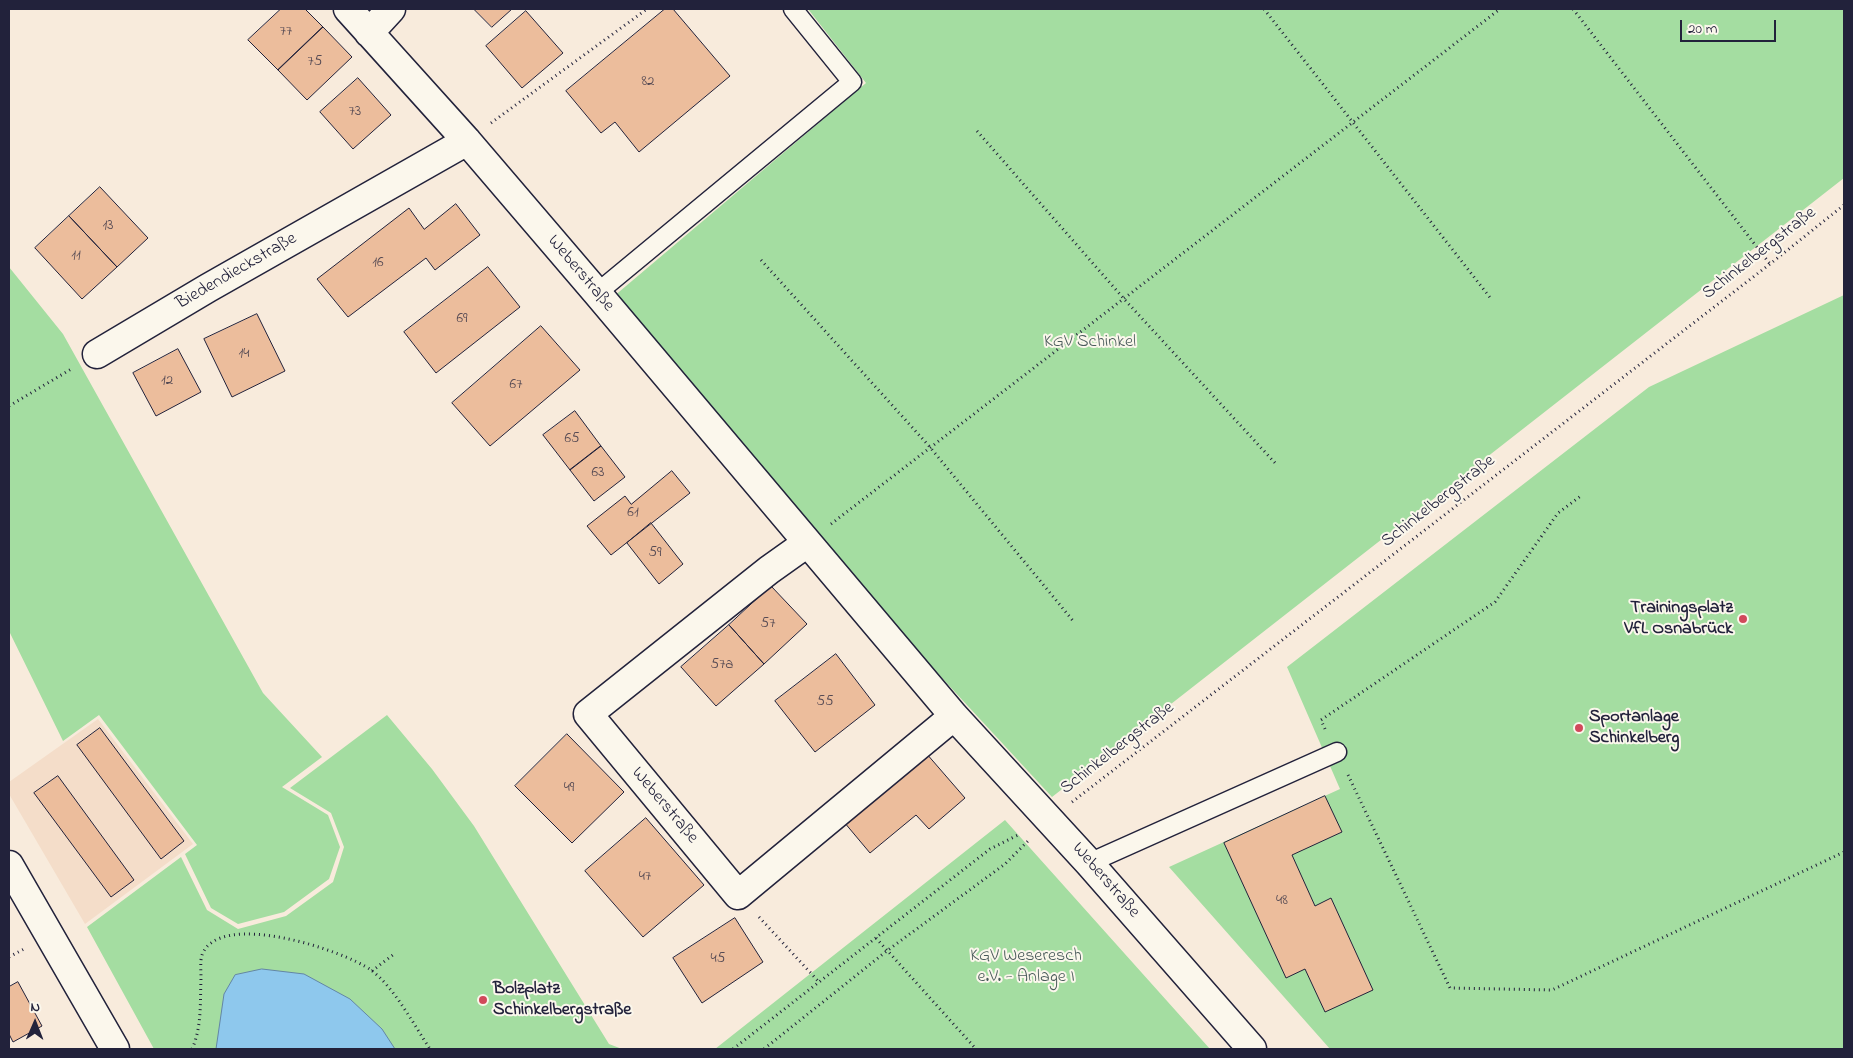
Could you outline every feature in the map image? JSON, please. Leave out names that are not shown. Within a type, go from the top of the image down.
[{"type":"street","name":"Weberstraße","points":[[348,9],[467,141],[954,716],[1089,863],[1252,1049]]},
{"type":"street","points":[[369,33],[391,9]]},
{"type":"street","name":"Biedendieckstraße","points":[[97,354],[217,283],[467,141]]},
{"type":"street","name":"Weberstraße","points":[[738,895],[588,714],[769,570],[807,543]]},
{"type":"street","points":[[738,895],[954,716]]},
{"type":"street","points":[[9,865],[115,1049]]},
{"type":"lane","points":[[597,293],[852,82],[793,9]]},
{"type":"lane","points":[[1089,863],[1337,752]]},
{"type":"path","points":[[467,141],[646,9]]},
{"type":"path","points":[[1264,9],[1492,300]]},
{"type":"path","points":[[807,543],[930,446],[1124,300],[1500,9]]},
{"type":"path","points":[[1573,9],[1770,264]]},
{"type":"path","points":[[977,131],[1124,300],[1276,464]]},
{"type":"path","name":"Schinkelbergstraße","points":[[764,1049],[888,950],[1005,864],[1050,820],[1844,205]]},
{"type":"path","points":[[761,260],[930,446],[1074,622]]},
{"type":"path","points":[[9,406],[97,354]]},
{"type":"path","points":[[1582,495],[1558,513],[1495,602],[1321,720],[1450,988],[1552,990],[1844,852]]},
{"type":"path","name":"Schinkelbergstraße","points":[[733,1049],[990,849],[1050,820]]},
{"type":"path","points":[[738,895],[820,982]]},
{"type":"path","points":[[192,1049],[198,1035],[202,955],[212,942],[236,934],[288,937],[358,962],[372,971],[388,989],[430,1049]]},
{"type":"path","points":[[876,938],[976,1049]]},
{"type":"path","points":[[372,971],[394,954]]},
{"type":"shaded area","points":[[98,719],[193,844],[85,924],[9,794],[9,782]]},
{"type":"green space","name":"KGV Schinkel","points":[[808,9],[1844,9],[1844,178],[1052,797],[600,308],[866,83]]},
{"type":"green space","points":[[9,267],[63,334],[263,693],[322,757],[282,787],[328,815],[340,847],[329,879],[284,912],[238,924],[211,908],[185,854],[197,845],[99,715],[63,741],[9,631]]},
{"type":"green space","name":"Sportanlage Schinkelberg","points":[[1844,295],[1844,1049],[1330,1049],[1169,867],[1340,789],[1287,667],[1649,387]]},
{"type":"green space","points":[[387,715],[432,769],[474,826],[609,1044],[622,1049],[154,1049],[87,927],[181,857],[207,910],[238,929],[286,916],[333,882],[344,847],[331,813],[290,788]]},
{"type":"green space","name":"KGV Weseresch e.V. - Anlage I","points":[[1005,820],[1210,1049],[715,1049]]},
{"type":"water","points":[[262,969],[304,974],[350,999],[382,1029],[395,1049],[216,1049],[224,994],[235,975]]},
{"type":"building","points":[[281,9],[305,9],[323,27],[278,70],[248,40]]},
{"type":"building","points":[[474,9],[512,9],[492,27]]},
{"type":"building","points":[[665,9],[673,9],[730,76],[639,152],[615,122],[601,133],[566,91]]},
{"type":"building","points":[[526,11],[563,53],[522,88],[486,46]]},
{"type":"building","points":[[323,27],[352,57],[307,100],[278,70]]},
{"type":"building","points":[[358,78],[391,115],[353,149],[320,112]]},
{"type":"building","points":[[100,187],[148,238],[117,267],[69,216]]},
{"type":"building","points":[[456,204],[480,235],[435,270],[426,258],[348,317],[317,279],[409,208],[424,229]]},
{"type":"building","points":[[69,216],[117,267],[82,299],[35,248]]},
{"type":"building","points":[[488,267],[520,307],[436,373],[404,332]]},
{"type":"building","points":[[257,314],[285,371],[232,397],[204,339]]},
{"type":"building","points":[[541,326],[580,370],[490,446],[452,403]]},
{"type":"building","points":[[178,349],[201,392],[156,416],[133,373]]},
{"type":"building","points":[[575,411],[601,446],[570,470],[543,435]]},
{"type":"building","points":[[601,446],[625,477],[594,501],[570,470]]},
{"type":"building","points":[[672,471],[690,493],[611,555],[587,526],[625,496],[631,504]]},
{"type":"building","points":[[651,523],[683,564],[659,584],[627,543]]},
{"type":"building","points":[[771,586],[807,624],[764,664],[729,625]]},
{"type":"building","points":[[729,625],[764,664],[716,706],[681,667]]},
{"type":"building","points":[[836,654],[875,705],[815,752],[775,701]]},
{"type":"building","points":[[100,728],[184,841],[161,859],[77,745]]},
{"type":"building","points":[[567,734],[624,792],[572,843],[515,786]]},
{"type":"building","points":[[926,753],[965,798],[929,829],[916,815],[870,853],[844,822]]},
{"type":"building","points":[[58,776],[134,880],[111,897],[34,793]]},
{"type":"building","points":[[1325,796],[1342,832],[1292,855],[1315,906],[1331,898],[1373,990],[1325,1012],[1305,969],[1286,978],[1224,843]]},
{"type":"building","points":[[646,818],[704,885],[643,937],[585,871]]},
{"type":"building","points":[[735,918],[763,962],[702,1003],[673,958]]},
{"type":"building","points":[[18,982],[42,1026],[13,1042],[9,1034],[9,987]]},
{"type":"place","name":"Trainingsplatz VfL Osnabrück","points":[[1743,619]]},
{"type":"place","name":"Sportanlage Schinkelberg","points":[[1579,728]]},
{"type":"place","name":"Bolzplatz Schinkelbergstraße","points":[[483,1000]]}]
